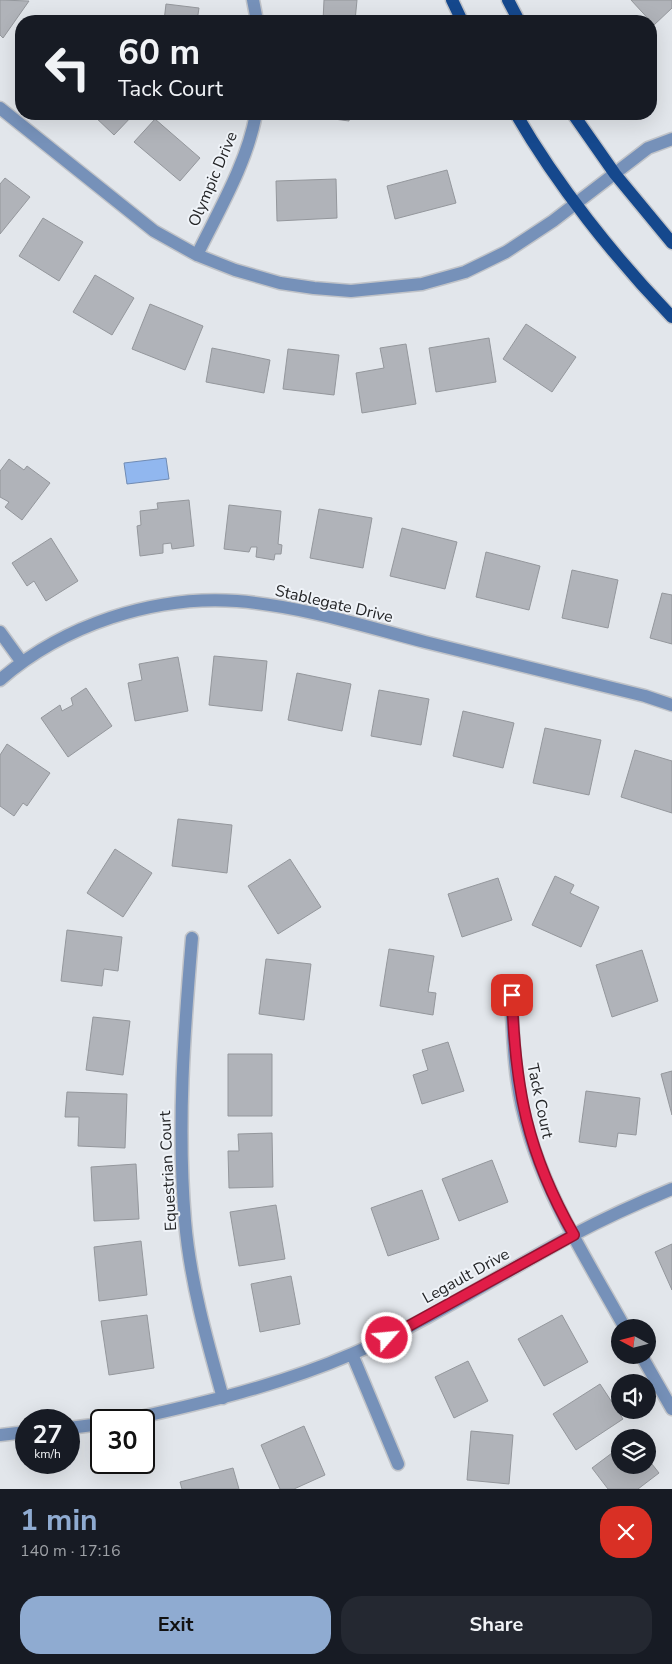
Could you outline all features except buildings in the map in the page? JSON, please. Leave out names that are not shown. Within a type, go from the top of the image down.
[{"type":"main road","points":[[452,0],[459,15]]},
{"type":"main road","points":[[508,0],[516,15]]},
{"type":"main road","points":[[520,120],[576,203],[648,292],[672,317]]},
{"type":"main road","points":[[577,120],[614,174],[672,243]]},
{"type":"street","points":[[253,0],[256,15]]},
{"type":"street","points":[[0,108],[154,232],[197,255],[235,270],[271,280],[314,288],[351,290],[422,284],[465,272],[506,252],[576,203],[648,148],[672,139]]},
{"type":"street","name":"Olympic Drive","points":[[197,255],[232,182],[254,120]]},
{"type":"street","name":"Stablegate Drive","points":[[0,680],[21,661],[82,629],[140,610],[171,603],[237,601],[308,612],[645,696],[672,705]]},
{"type":"street","points":[[0,632],[21,661]]},
{"type":"street","name":"Equestrian Court","points":[[192,938],[182,1082],[181,1153],[191,1268],[201,1314],[224,1398]]},
{"type":"street","name":"Tack Court","points":[[512,995],[514,1052],[524,1119],[561,1213],[620,1319]]},
{"type":"street","name":"Legault Drive","points":[[155,1414],[224,1398],[306,1372],[352,1354],[421,1320],[574,1235],[672,1189]]},
{"type":"street","points":[[352,1354],[398,1464]]},
{"type":"street","points":[[646,1364],[672,1409]]},
{"type":"street","points":[[0,1435],[15,1433]]},
{"type":"water","points":[[166,458],[169,479],[127,484],[124,463]]},
{"type":"route","points":[[387,1338],[574,1235],[561,1213],[534,1149],[524,1119],[518,1090],[514,1052],[512,995]]}]
